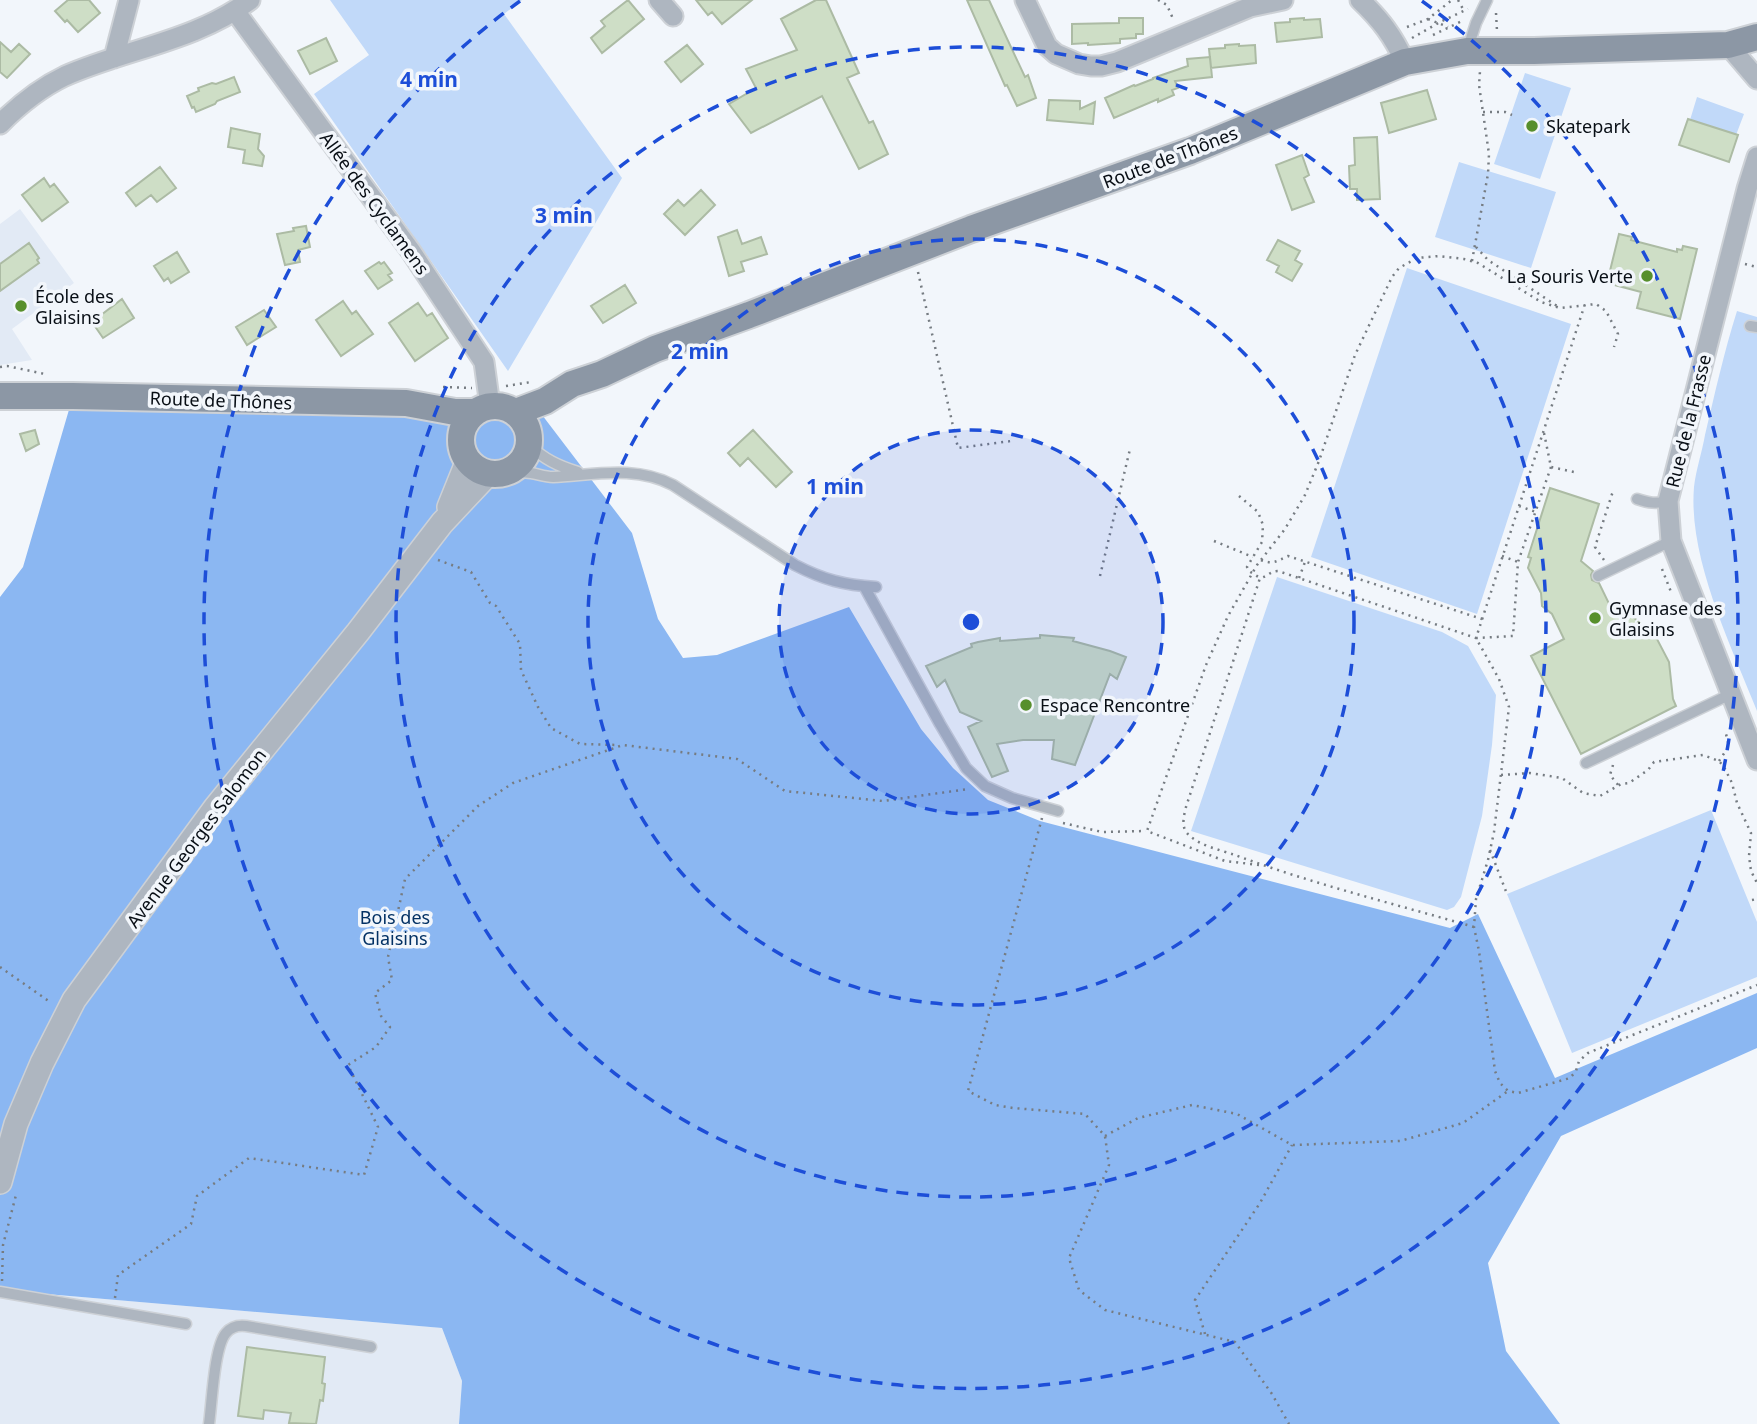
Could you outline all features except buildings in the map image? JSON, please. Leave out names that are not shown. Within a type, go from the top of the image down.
[{"type":"main road","name":"Route de Thônes","points":[[0,396],[406,403],[455,412],[505,416],[552,411],[602,374],[655,349],[971,229],[1190,151],[1398,48],[1481,56],[1728,45],[1757,37]]},
{"type":"main road","name":"Route de Thônes","points":[[0,383],[73,396]]},
{"type":"main road","name":"Route de Thônes","points":[[370,403],[435,421],[451,431],[482,462]]},
{"type":"main road","points":[[505,416],[522,461],[482,462],[462,430],[467,420],[505,416]]},
{"type":"street","points":[[114,58],[129,0]]},
{"type":"street","points":[[659,0],[673,16]]},
{"type":"street","points":[[1025,0],[1047,46],[1056,54],[1079,64],[1101,66],[1117,62],[1250,7],[1283,0]]},
{"type":"street","points":[[1360,0],[1381,19],[1398,48]]},
{"type":"street","points":[[2,118],[64,77],[207,25],[243,5]]},
{"type":"street","name":"Allée des Cyclamens","points":[[243,5],[484,362],[505,416]]},
{"type":"street","points":[[1728,45],[1757,79]]},
{"type":"street","name":"Rue de la Frasse","points":[[1757,157],[1668,501],[1671,541],[1757,760]]},
{"type":"street","name":"Avenue Georges Salomon","points":[[8,1187],[16,1124],[41,1063],[74,1000],[215,808],[358,632],[442,523],[482,462]]},
{"type":"lane","points":[[1481,56],[1476,23],[1486,2]]},
{"type":"lane","points":[[505,416],[542,457],[582,474]]},
{"type":"lane","points":[[482,462],[549,477],[634,473],[663,480],[814,575],[835,583],[876,587]]},
{"type":"lane","points":[[1637,499],[1658,504],[1668,501]]},
{"type":"lane","points":[[1598,576],[1671,541]]},
{"type":"lane","points":[[864,586],[966,768],[985,786],[1012,798],[1045,807],[1057,816]]},
{"type":"lane","points":[[1587,763],[1731,694]]},
{"type":"lane","points":[[1,1292],[186,1324]]},
{"type":"lane","points":[[209,1424],[217,1357],[220,1344],[229,1329],[246,1326],[371,1347]]},
{"type":"path","points":[[1158,0],[1167,5],[1181,36]]},
{"type":"path","points":[[1398,48],[1408,27],[1428,19],[1452,0]]},
{"type":"path","points":[[1458,0],[1464,10]]},
{"type":"path","points":[[1398,48],[1438,23],[1486,2]]},
{"type":"path","points":[[1472,261],[1488,174],[1489,153],[1479,85],[1481,56],[1497,8]]},
{"type":"path","points":[[1428,19],[1448,27]]},
{"type":"path","points":[[1429,37],[1462,21]]},
{"type":"path","points":[[1483,112],[1505,112],[1512,115]]},
{"type":"path","points":[[1476,247],[1488,260],[1560,308]]},
{"type":"path","points":[[914,251],[958,448],[1011,441]]},
{"type":"path","points":[[1147,831],[1206,665],[1228,616],[1252,573],[1285,529],[1305,495],[1355,355],[1392,277],[1399,268],[1417,258],[1439,256],[1472,261],[1541,303],[1560,308],[1596,304],[1606,311],[1618,334],[1614,347]]},
{"type":"path","points":[[1741,263],[1757,267]]},
{"type":"path","points":[[1585,304],[1476,638],[1499,679],[1509,707],[1490,850],[1476,899],[1474,927],[1495,1072],[1508,1091],[1518,1093],[1570,1077],[1588,1053],[1757,985]]},
{"type":"path","points":[[0,367],[55,375]]},
{"type":"path","points":[[445,387],[505,416],[532,382]]},
{"type":"path","points":[[1260,579],[1278,570],[1476,638],[1513,636],[1518,562],[1551,467],[1544,430]]},
{"type":"path","points":[[1100,576],[1130,449]]},
{"type":"path","points":[[1551,467],[1574,472]]},
{"type":"path","points":[[1611,570],[1595,547],[1613,491]]},
{"type":"path","points":[[1239,496],[1258,512],[1263,525],[1262,542],[1247,567],[1260,579]]},
{"type":"path","points":[[1519,506],[1536,512]]},
{"type":"path","points":[[1214,541],[1254,557]]},
{"type":"path","points":[[1261,560],[1275,563],[1288,556],[1482,618]]},
{"type":"path","points":[[1502,556],[1518,562]]},
{"type":"path","points":[[436,560],[471,572],[520,644],[520,670],[551,728],[580,744],[622,745],[737,759],[785,791],[883,801],[985,786]]},
{"type":"path","points":[[1299,578],[1305,562]]},
{"type":"path","points":[[1260,579],[1186,807],[1184,830],[1207,845],[1263,866],[1474,927]]},
{"type":"path","points":[[1719,761],[1729,746],[1725,729]]},
{"type":"path","points":[[114,1312],[118,1275],[191,1224],[197,1196],[249,1158],[365,1175],[378,1127],[348,1065],[376,1047],[390,1027],[381,1016],[375,993],[391,981],[388,957],[405,878],[478,806],[513,783],[622,745]]},
{"type":"path","points":[[1618,748],[1610,775],[1619,786]]},
{"type":"path","points":[[1501,775],[1530,773],[1562,778],[1583,793],[1600,796],[1629,783],[1648,770],[1654,762],[1703,755],[1719,761],[1732,783],[1737,803],[1751,833],[1749,856],[1751,871],[1757,883]]},
{"type":"path","points":[[1045,807],[968,1091],[995,1105],[1085,1114],[1105,1136],[1109,1166],[1069,1258],[1079,1290],[1105,1310],[1235,1342],[1272,1394],[1289,1424]]},
{"type":"path","points":[[1057,816],[1102,832],[1147,831],[1225,861],[1263,866]]},
{"type":"path","points":[[1490,850],[1507,894]]},
{"type":"path","points":[[0,967],[67,1015]]},
{"type":"path","points":[[1105,1136],[1138,1118],[1192,1105],[1237,1114],[1292,1145],[1399,1141],[1463,1123],[1508,1091]]},
{"type":"path","points":[[1205,1335],[1195,1300],[1260,1203],[1292,1145]]},
{"type":"path","points":[[1,1292],[8,1187]]},
{"type":"shaded area","points":[[330,0],[522,0],[504,14],[622,178],[508,371],[314,94],[369,55]]},
{"type":"shaded area","name":"Skatepark","points":[[1525,73],[1571,88],[1540,179],[1494,164]]},
{"type":"shaded area","points":[[1697,97],[1744,114],[1736,135],[1690,120]]},
{"type":"shaded area","points":[[1459,162],[1556,192],[1531,268],[1435,237]]},
{"type":"shaded area","name":"École des Glaisins","points":[[20,209],[74,283],[12,329],[32,360],[0,365],[0,224]]},
{"type":"shaded area","points":[[1407,268],[1571,324],[1477,614],[1311,557]]},
{"type":"shaded area","points":[[1737,311],[1757,317],[1757,711],[1704,572],[1694,515],[1696,474]]},
{"type":"shaded area","points":[[1277,577],[1442,632],[1468,646],[1496,695],[1482,816],[1461,897],[1454,907],[1447,910],[1191,831]]},
{"type":"shaded area","points":[[1711,810],[1757,922],[1757,977],[1572,1053],[1507,894]]},
{"type":"shaded area","points":[[0,1290],[442,1328],[462,1381],[459,1424],[0,1424]]},
{"type":"green space","name":"Bois des Glaisins","points":[[73,396],[536,407],[632,533],[658,619],[683,658],[717,655],[849,607],[921,729],[953,768],[988,800],[1040,821],[1450,928],[1478,914],[1555,1078],[1757,993],[1757,1048],[1561,1136],[1488,1263],[1506,1351],[1560,1424],[459,1424],[462,1381],[442,1328],[0,1290],[0,597],[23,567]]},
{"type":"place","name":"Skatepark","points":[[1532,126]]},
{"type":"place","name":"La Souris Verte","points":[[1647,276]]},
{"type":"place","name":"École des Glaisins","points":[[21,306]]},
{"type":"place","name":"Gymnase des Glaisins","points":[[1595,618]]},
{"type":"place","name":"Espace Rencontre","points":[[1026,705]]}]
